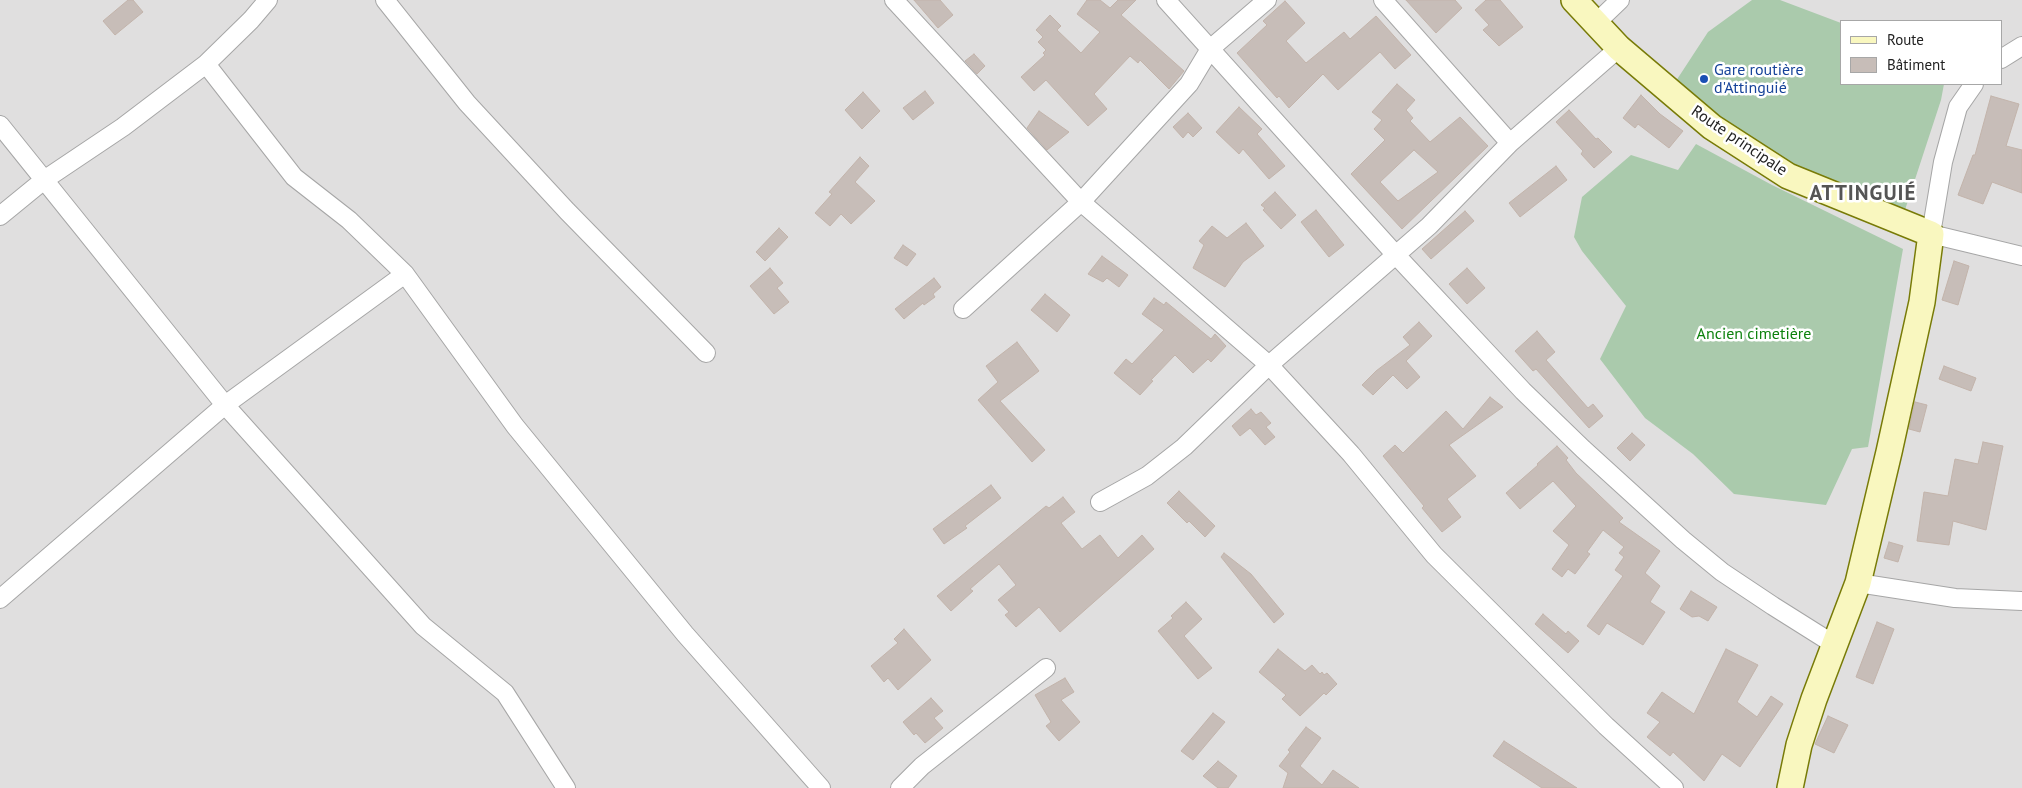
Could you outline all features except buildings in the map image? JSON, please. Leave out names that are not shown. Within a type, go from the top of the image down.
[{"type":"street","points":[[0,216],[44,180],[123,127],[206,64],[251,20],[268,0]]},
{"type":"street","points":[[385,0],[467,103],[567,211],[706,353]]},
{"type":"street","points":[[894,0],[1081,202],[1269,365],[1350,454],[1434,555],[1606,726],[1674,788]]},
{"type":"street","points":[[1166,0],[1395,254],[1524,391],[1583,450],[1636,499],[1722,572],[1836,645]]},
{"type":"street","points":[[962,309],[1081,202],[1189,84],[1210,49],[1267,0]]},
{"type":"street","points":[[1384,0],[1510,143]]},
{"type":"street","name":"Route principale","points":[[1574,0],[1619,48],[1712,127],[1788,176],[1930,234],[2022,256]]},
{"type":"street","points":[[1595,24],[1620,0]]},
{"type":"street","points":[[2002,58],[2022,46]]},
{"type":"street","points":[[1100,502],[1147,476],[1184,447],[1269,365],[1456,199],[1510,143],[1619,48]]},
{"type":"street","points":[[206,64],[294,177],[348,220],[405,274],[515,426],[685,634],[821,788]]},
{"type":"street","points":[[1790,788],[1799,745],[1814,699],[1858,583],[1890,452],[1922,302],[1930,234],[1943,162],[1958,106],[1973,85]]},
{"type":"street","points":[[0,124],[225,405],[423,626],[505,694],[566,788]]},
{"type":"street","points":[[0,599],[225,405],[405,274]]},
{"type":"street","points":[[1858,583],[1955,598],[2022,601]]},
{"type":"street","points":[[900,788],[922,766],[1046,668]]},
{"type":"shaded area","points":[[0,0],[2022,0],[2022,788],[0,788]]},
{"type":"green space","points":[[1752,0],[1780,0],[1840,23],[1840,85],[1944,85],[1941,100],[1903,216],[1748,144],[1674,84],[1708,32]]},
{"type":"green space","name":"Ancien cimetière","points":[[1696,144],[1772,185],[1903,249],[1868,447],[1852,449],[1826,505],[1734,494],[1693,454],[1645,418],[1600,359],[1626,306],[1582,251],[1574,237],[1582,197],[1631,155],[1678,170]]},
{"type":"place","name":"Gare routière d'Attinguié","points":[[1704,79]]},
{"type":"district","name":"ATTINGUIÉ","points":[[1863,194]]}]
